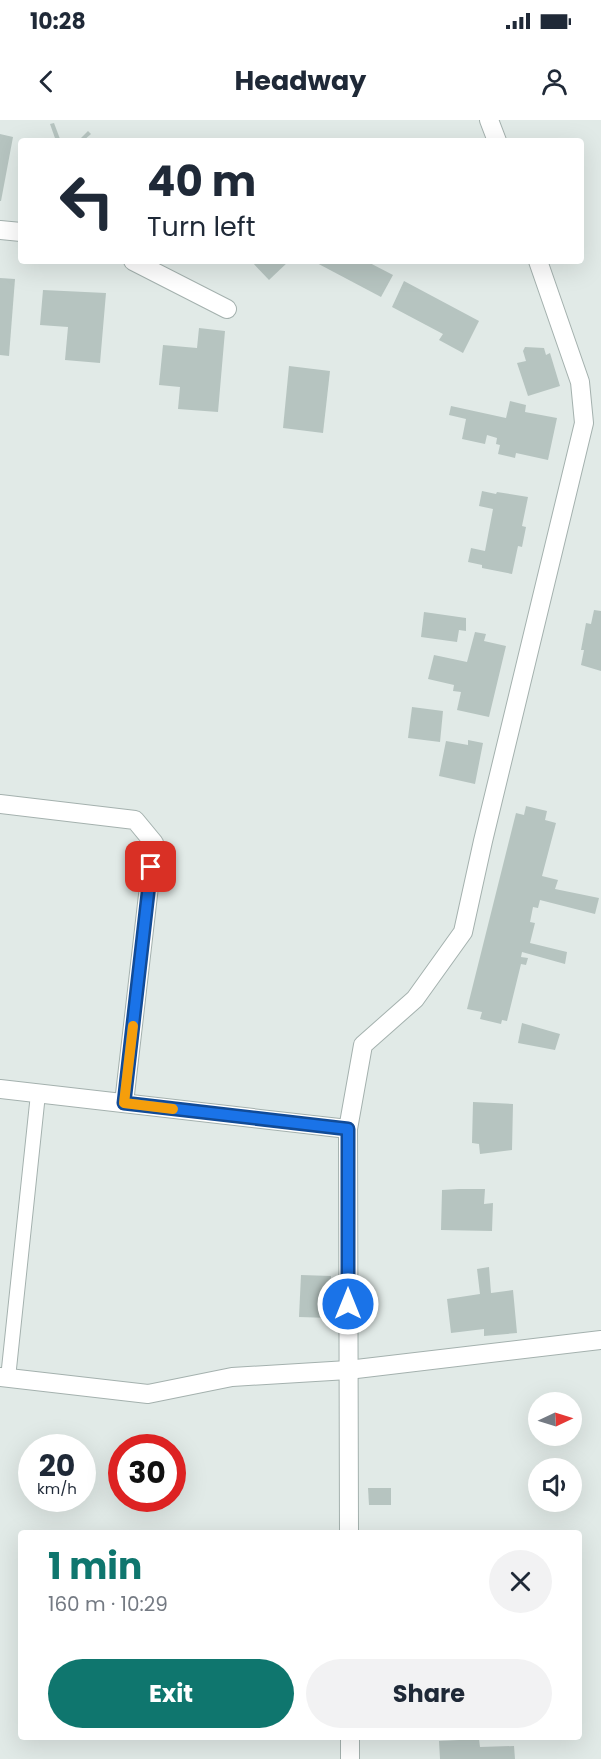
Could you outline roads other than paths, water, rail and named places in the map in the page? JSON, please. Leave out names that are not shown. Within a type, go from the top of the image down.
[{"type":"street","points":[[489,120],[496,138]]},
{"type":"street","points":[[0,230],[18,232]]},
{"type":"street","points":[[139,264],[227,309]]},
{"type":"street","points":[[349,1530],[348,1129],[363,1045],[414,999],[463,932],[584,423],[580,382],[539,264]]},
{"type":"street","points":[[0,804],[135,820],[154,843],[124,1103]]},
{"type":"street","points":[[0,1089],[348,1129]]},
{"type":"street","points":[[4,1378],[148,1394],[232,1377],[348,1370],[601,1340]]},
{"type":"street","points":[[350,1740],[350,1759]]},
{"type":"lane","points":[[4,1378],[38,1094]]}]
